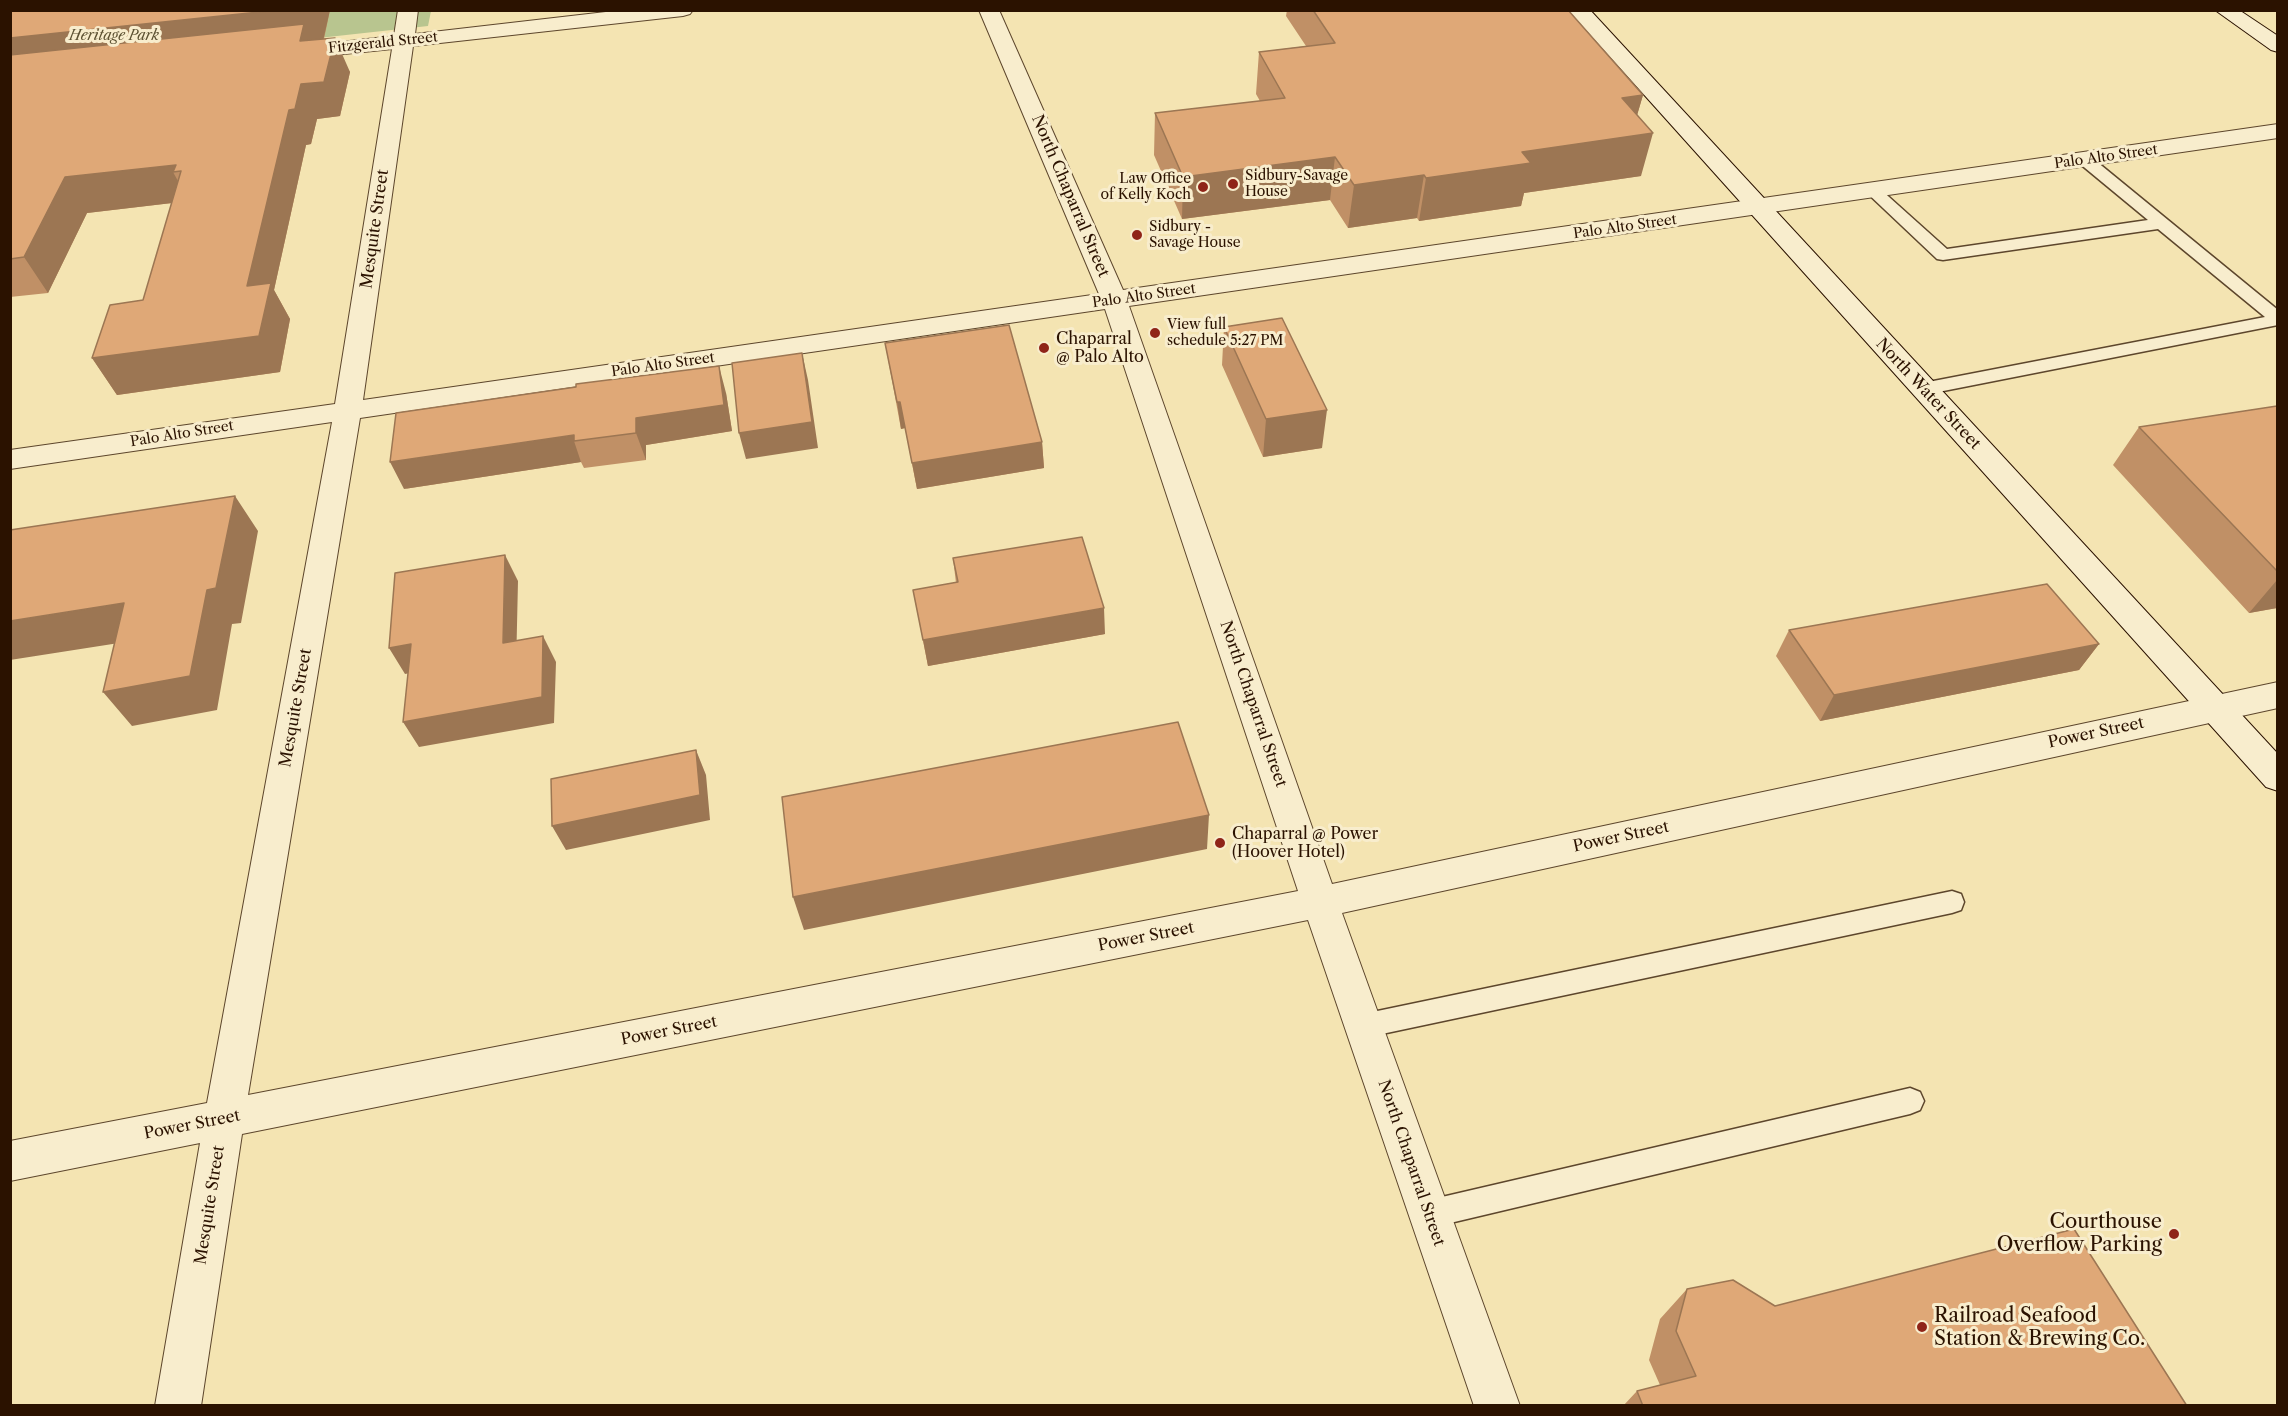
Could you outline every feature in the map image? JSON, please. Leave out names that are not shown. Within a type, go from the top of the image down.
[{"type":"street","name":"Fitzgerald Street","points":[[272,56],[405,26],[683,10]]},
{"type":"street","name":"North Chaparral Street","points":[[989,10],[1115,301],[1320,902],[1497,1406]]},
{"type":"street","name":"North Water Street","points":[[1578,10],[2216,707],[2277,777]]},
{"type":"street","points":[[2225,10],[2277,46]]},
{"type":"street","name":"Mesquite Street","points":[[178,1406],[224,1119],[348,410],[405,26]]},
{"type":"street","name":"Palo Alto Street","points":[[10,460],[2277,131]]},
{"type":"street","name":"Power Street","points":[[10,1161],[1320,902],[2277,695]]},
{"type":"lane","points":[[2085,160],[2277,320]]},
{"type":"lane","points":[[1873,191],[1943,255],[2162,223]]},
{"type":"lane","points":[[1923,389],[2277,320]]},
{"type":"lane","points":[[1363,1026],[1952,902]]},
{"type":"lane","points":[[1429,1214],[1910,1101]]},
{"type":"green space","name":"Heritage Park","points":[[97,11],[431,11],[428,26],[73,65]]},
{"type":"building","points":[[10,10],[278,10],[10,38]]},
{"type":"building","points":[[1313,10],[1568,10],[1643,95],[1622,98],[1653,133],[1522,152],[1531,163],[1426,178],[1424,175],[1354,185],[1335,157],[1183,177],[1155,113],[1285,98],[1259,52],[1335,43]]},
{"type":"building","points":[[304,24],[300,41],[335,38],[324,82],[301,84],[295,109],[289,110],[247,286],[271,283],[259,336],[92,358],[110,305],[143,300],[181,171],[173,172],[176,165],[65,177],[24,257],[10,259],[10,55]]},
{"type":"building","points":[[1282,318],[1327,410],[1266,419],[1224,327]]},
{"type":"building","points":[[1009,325],[1042,442],[912,463],[885,343]]},
{"type":"building","points":[[802,353],[812,422],[739,433],[732,363]]},
{"type":"building","points":[[719,366],[724,405],[636,418],[636,433],[574,441],[574,435],[390,462],[396,413],[576,387],[576,384]]},
{"type":"building","points":[[2277,406],[2277,571],[2139,427]]},
{"type":"building","points":[[235,496],[216,588],[207,590],[190,676],[103,692],[124,603],[10,621],[10,530]]},
{"type":"building","points":[[1082,537],[1104,608],[923,640],[913,590],[958,582],[953,558]]},
{"type":"building","points":[[505,555],[503,643],[543,636],[542,697],[403,722],[411,644],[389,648],[395,573]]},
{"type":"building","points":[[2047,584],[2099,644],[1834,695],[1789,630]]},
{"type":"building","points":[[1178,722],[1209,815],[793,897],[782,797]]},
{"type":"building","points":[[696,750],[700,795],[552,826],[551,779]]},
{"type":"building","name":"Railroad Seafood Station & Brewing Co.","points":[[2074,1229],[2187,1406],[1643,1406],[1637,1391],[1696,1376],[1676,1331],[1687,1289],[1733,1280],[1775,1306]]},
{"type":"place","name":"Sidbury-Savage House","points":[[1233,184]]},
{"type":"place","name":"Law Office of Kelly Koch","points":[[1203,187]]},
{"type":"place","name":"Sidbury - Savage House","points":[[1137,235]]},
{"type":"place","name":"View full schedule 5:27 PM","points":[[1155,333]]},
{"type":"place","name":"Chaparral @ Palo Alto","points":[[1044,348]]},
{"type":"place","name":"Chaparral @ Power (Hoover Hotel)","points":[[1220,843]]},
{"type":"place","name":"Courthouse Overflow Parking","points":[[2174,1234]]},
{"type":"place","name":"Railroad Seafood Station & Brewing Co.","points":[[1922,1327]]}]
